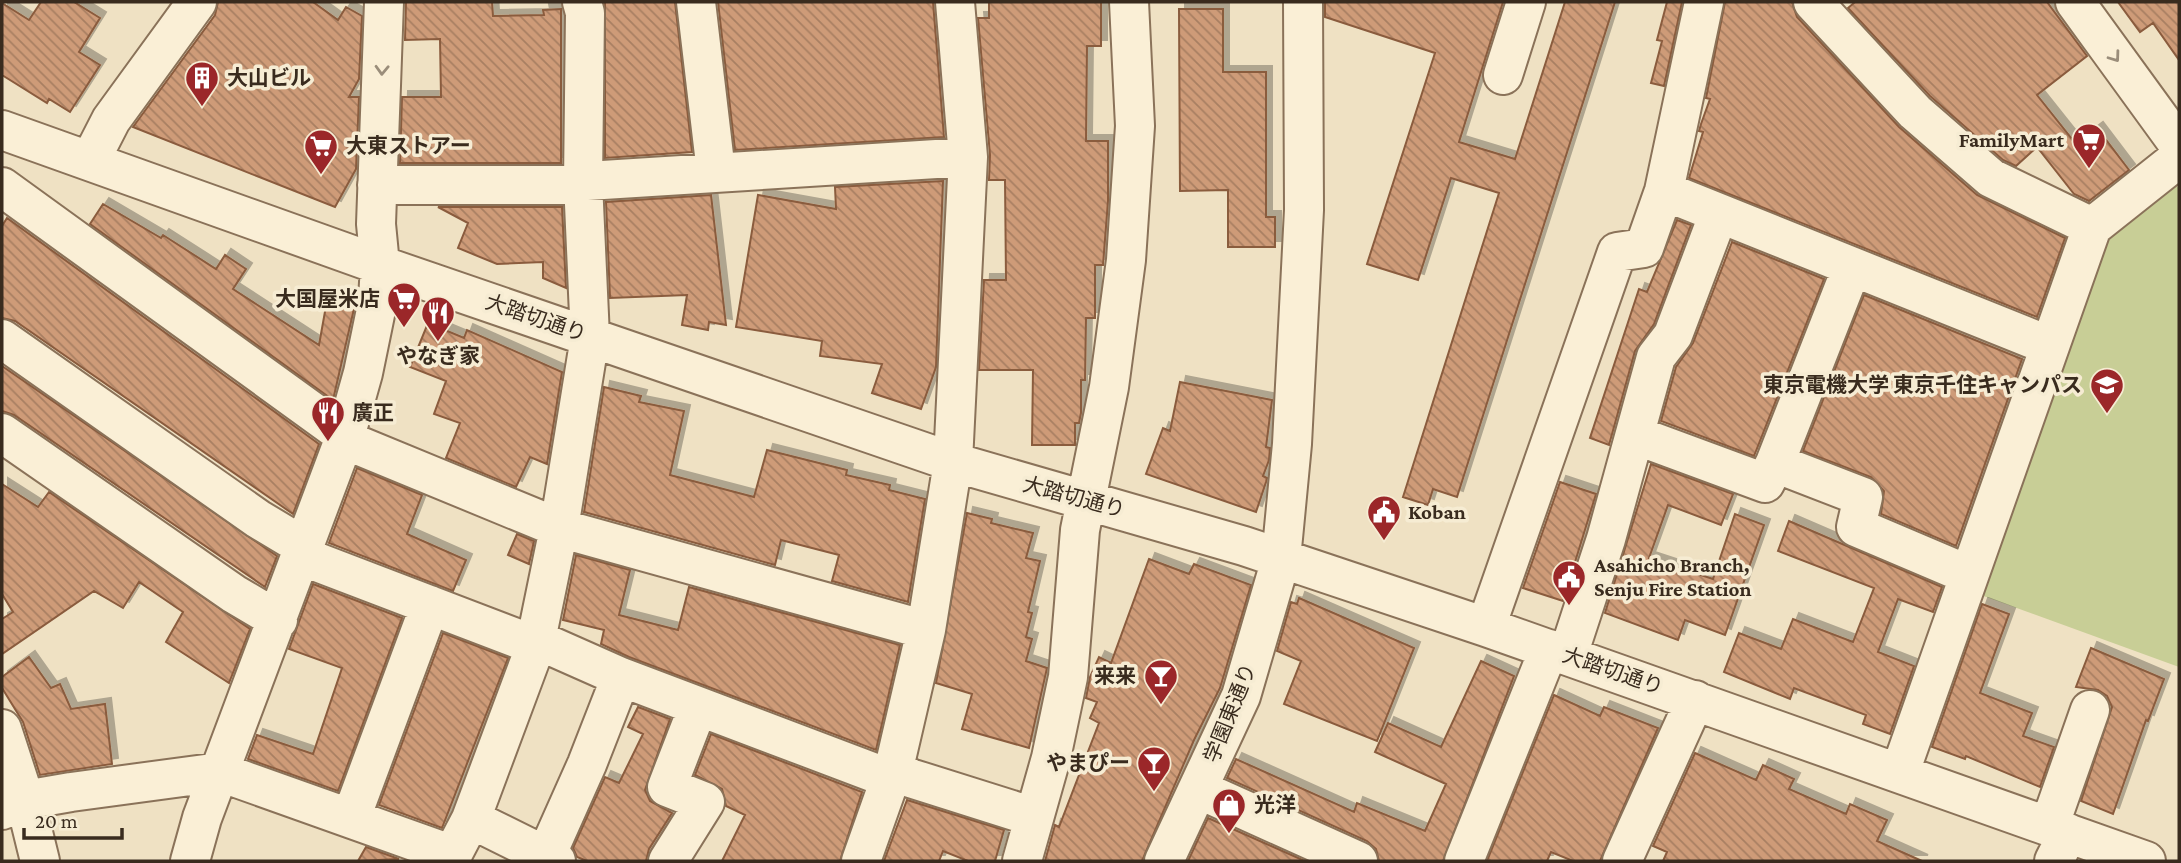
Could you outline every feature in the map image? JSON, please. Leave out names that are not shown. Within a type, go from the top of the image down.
[{"type":"street","points":[[90,161],[110,120],[197,2]]},
{"type":"street","points":[[190,861],[220,772],[345,438],[363,373],[378,300],[380,265],[376,224],[384,2]]},
{"type":"street","points":[[13,805],[220,772],[351,818],[451,858],[471,819],[514,708],[535,641],[559,528],[590,337],[583,182],[585,13],[582,2]]},
{"type":"street","points":[[696,2],[716,172]]},
{"type":"street","points":[[861,861],[891,773],[926,630],[953,462],[968,157],[955,2]]},
{"type":"street","points":[[1022,861],[1068,677],[1080,530],[1110,387],[1126,260],[1135,126],[1129,2]]},
{"type":"street","name":"学園東通り","points":[[1164,861],[1241,696],[1281,559],[1292,444],[1304,210],[1303,2]]},
{"type":"street","points":[[1503,75],[1526,2]]},
{"type":"street","points":[[1486,627],[1617,252],[1644,248],[1664,191],[1704,2]]},
{"type":"street","points":[[1813,2],[1915,112],[1992,178],[2092,227]]},
{"type":"street","points":[[1900,772],[2092,227],[2178,146],[2076,2]]},
{"type":"street","points":[[2,181],[10,133]]},
{"type":"street","name":"大踏切通り","points":[[10,133],[380,265],[953,462],[1048,491],[1085,498],[1281,559],[1559,652],[1900,772],[2057,840],[2146,861]]},
{"type":"street","points":[[377,185],[583,182],[968,157]]},
{"type":"street","points":[[2,187],[345,438],[559,528],[926,630]]},
{"type":"street","points":[[1664,191],[2050,346]]},
{"type":"street","points":[[1464,861],[1559,652],[1634,435],[1656,357],[1673,335],[1719,214]]},
{"type":"street","points":[[1634,435],[1765,483],[1852,267]]},
{"type":"street","points":[[2,339],[258,519],[298,543],[309,559],[529,643],[542,642],[698,707],[891,773],[1034,817]]},
{"type":"street","points":[[2,433],[234,594],[278,620]]},
{"type":"street","points":[[1775,463],[1864,498],[1856,527],[1969,575]]},
{"type":"street","points":[[351,818],[430,605]]},
{"type":"street","points":[[471,819],[551,859],[621,677]]},
{"type":"street","points":[[1622,861],[1695,700]]},
{"type":"street","points":[[668,861],[705,802],[667,787],[698,707]]},
{"type":"street","points":[[2057,840],[2090,710]]},
{"type":"street","points":[[2,729],[13,805],[40,861]]},
{"type":"street","points":[[1198,789],[1358,861]]},
{"type":"green space","name":"東京電機大学 東京千住キャンパス","points":[[2177,186],[2179,667],[1978,594],[2107,241]]},
{"type":"building","points":[[41,2],[74,2],[100,18],[79,52],[100,65],[70,112],[49,99],[47,103],[2,75],[2,3],[29,20]]},
{"type":"building","points":[[218,2],[313,2],[338,20],[346,7],[362,16],[359,79],[349,97],[359,97],[356,169],[335,207],[133,127],[215,15]]},
{"type":"building","points":[[406,2],[492,2],[493,16],[544,15],[543,10],[561,9],[561,163],[400,163],[402,97],[441,97],[440,39],[405,40]]},
{"type":"building","points":[[605,2],[675,2],[692,152],[605,158]]},
{"type":"building","points":[[718,2],[933,2],[944,137],[735,150]]},
{"type":"building","points":[[989,2],[1101,2],[1101,46],[1087,46],[1086,141],[1108,141],[1108,201],[1103,265],[1095,265],[1095,318],[1086,318],[1085,380],[1081,380],[1081,413],[1079,423],[1075,423],[1075,445],[1032,445],[1033,370],[979,370],[984,280],[1006,280],[1005,180],[989,180],[990,155],[978,18],[989,18]]},
{"type":"building","points":[[1325,2],[1503,2],[1459,142],[1515,159],[1565,2],[1615,2],[1457,497],[1433,489],[1428,505],[1403,497],[1499,193],[1451,178],[1418,280],[1367,264],[1435,53],[1325,17]]},
{"type":"building","points":[[1667,2],[1682,2],[1664,86],[1651,83],[1662,41],[1657,40]]},
{"type":"building","points":[[1725,2],[1792,2],[1797,17],[1899,127],[1977,195],[2065,238],[2037,317],[1689,178],[1703,132],[1699,131],[1710,99],[1706,98]]},
{"type":"building","points":[[1855,2],[2047,2],[2087,56],[2037,95],[2076,144],[2097,128],[2129,170],[2089,201],[2074,194],[2037,147],[2016,166],[2003,160],[1930,96],[1848,8]]},
{"type":"building","points":[[2118,2],[2179,2],[2179,60],[2153,23],[2140,32]]},
{"type":"building","points":[[1179,9],[1223,9],[1223,72],[1266,72],[1266,217],[1275,217],[1275,247],[1228,247],[1228,190],[1180,191]]},
{"type":"building","points":[[943,181],[936,367],[921,409],[872,393],[882,364],[820,356],[822,341],[736,327],[758,195],[836,209],[835,187]]},
{"type":"building","points":[[711,195],[726,325],[709,322],[708,330],[682,325],[687,295],[610,298],[606,202]]},
{"type":"building","points":[[103,204],[161,238],[163,235],[216,269],[225,255],[246,269],[233,289],[319,345],[328,295],[356,300],[333,400],[90,224]]},
{"type":"building","points":[[438,207],[562,207],[566,288],[543,278],[543,262],[497,264],[458,248],[468,223]]},
{"type":"building","points":[[7,218],[319,444],[293,514],[15,321],[2,318],[2,226]]},
{"type":"building","points":[[1677,220],[1691,225],[1654,324],[1635,351],[1609,445],[1590,438],[1639,289],[1647,292]]},
{"type":"building","points":[[1732,242],[1824,279],[1754,456],[1661,421],[1676,367],[1693,343]]},
{"type":"building","points":[[1864,295],[2022,359],[1956,546],[1881,514],[1884,491],[1871,477],[1803,451]]},
{"type":"building","points":[[428,323],[464,338],[467,330],[562,372],[547,464],[530,457],[516,487],[446,458],[460,423],[434,414],[446,381],[410,367]]},
{"type":"building","points":[[2,366],[277,556],[265,587],[14,415],[2,411]]},
{"type":"building","points":[[1180,382],[1272,400],[1266,447],[1270,448],[1269,460],[1263,476],[1267,478],[1256,512],[1146,474],[1163,428],[1170,431]]},
{"type":"building","points":[[604,387],[641,396],[639,402],[684,411],[670,475],[754,497],[767,450],[847,470],[846,475],[890,485],[889,490],[925,499],[908,602],[832,581],[839,555],[781,540],[775,565],[584,512]]},
{"type":"building","points":[[1651,464],[1733,494],[1721,525],[1668,505],[1649,558],[1713,579],[1735,514],[1764,525],[1725,635],[1685,620],[1678,640],[1605,613]]},
{"type":"building","points":[[357,468],[422,495],[407,534],[466,560],[453,591],[329,543]]},
{"type":"building","points":[[1560,482],[1596,494],[1563,601],[1523,588]]},
{"type":"building","points":[[2,484],[38,507],[49,492],[250,629],[229,683],[166,642],[183,612],[139,582],[123,608],[94,591],[2,654],[2,619],[13,612],[2,594]]},
{"type":"building","points":[[967,513],[992,519],[991,523],[1033,533],[1026,558],[1040,561],[1028,612],[1032,613],[1026,637],[1032,639],[1026,661],[1047,668],[1029,748],[962,729],[972,694],[936,683]]},
{"type":"building","points":[[1789,521],[1942,587],[1933,612],[1898,599],[1878,652],[1914,666],[1890,734],[1863,724],[1866,715],[1794,688],[1790,699],[1724,672],[1739,633],[1781,649],[1793,619],[1853,642],[1874,588],[1778,551]]},
{"type":"building","points":[[517,534],[534,541],[529,564],[508,555]]},
{"type":"building","points":[[576,555],[630,570],[619,615],[678,630],[689,587],[900,645],[876,750],[629,657],[601,644],[604,630],[563,620]]},
{"type":"building","points":[[1149,559],[1189,574],[1194,564],[1251,585],[1220,688],[1194,740],[1142,861],[1045,861],[1055,825],[1059,827],[1099,723],[1090,718],[1097,702],[1086,698],[1090,677],[1099,657],[1111,663]]},
{"type":"building","points":[[313,584],[402,618],[338,791],[248,759],[257,735],[313,754],[342,668],[289,649]]},
{"type":"building","points":[[1299,598],[1414,648],[1377,741],[1284,704],[1301,661],[1277,651],[1291,602],[1297,604]]},
{"type":"building","points":[[1982,604],[2009,614],[1980,693],[2032,713],[2023,736],[2054,747],[2040,787],[1966,756],[1965,759],[1932,747]]},
{"type":"building","points":[[443,633],[508,658],[442,828],[379,805]]},
{"type":"building","points":[[2091,648],[2164,679],[2148,721],[2146,720],[2113,814],[2081,801],[2112,707],[2107,696],[2098,690],[2076,687]]},
{"type":"building","points":[[29,657],[51,688],[60,684],[71,709],[105,704],[112,764],[40,775],[23,722],[2,688],[2,677]]},
{"type":"building","points":[[1481,661],[1514,676],[1443,861],[1379,861],[1376,849],[1367,841],[1227,778],[1236,759],[1354,812],[1357,803],[1425,831],[1446,784],[1375,752],[1388,723],[1441,747]]},
{"type":"building","points":[[1554,695],[1600,716],[1604,707],[1658,728],[1600,861],[1573,861],[1551,852],[1547,861],[1487,861]]},
{"type":"building","points":[[638,707],[670,719],[645,790],[650,801],[672,813],[649,849],[646,861],[587,861],[577,857],[573,848],[605,777],[619,783],[643,734],[628,727]]},
{"type":"building","points":[[711,734],[862,792],[840,861],[722,861],[745,815],[726,806],[722,789],[695,775]]},
{"type":"building","points":[[1695,753],[1756,780],[1763,765],[1794,779],[1789,789],[1846,814],[1850,804],[1887,820],[1877,841],[1922,861],[1663,861],[1667,852],[1653,846]]},
{"type":"building","points":[[907,800],[1004,830],[995,861],[968,861],[943,851],[939,861],[884,861]]},
{"type":"building","points":[[1208,818],[1305,861],[1188,861]]},
{"type":"building","points":[[366,847],[399,859],[358,861]]},
{"type":"place","name":"大山ビル","points":[[202,108]]},
{"type":"place","name":"FamilyMart","points":[[2089,170]]},
{"type":"place","name":"大東ストアー","points":[[321,176]]},
{"type":"place","name":"大国屋米店","points":[[404,329]]},
{"type":"place","name":"やなぎ家","points":[[438,343]]},
{"type":"place","name":"東京電機大学 東京千住キャンパス","points":[[2107,415]]},
{"type":"place","name":"廣正","points":[[328,443]]},
{"type":"place","name":"Koban","points":[[1384,542]]},
{"type":"place","name":"Asahicho Branch, Senju Fire Station","points":[[1569,607]]},
{"type":"place","name":"来来","points":[[1161,706]]},
{"type":"place","name":"やまぴー","points":[[1154,793]]},
{"type":"place","name":"光洋","points":[[1229,835]]}]
